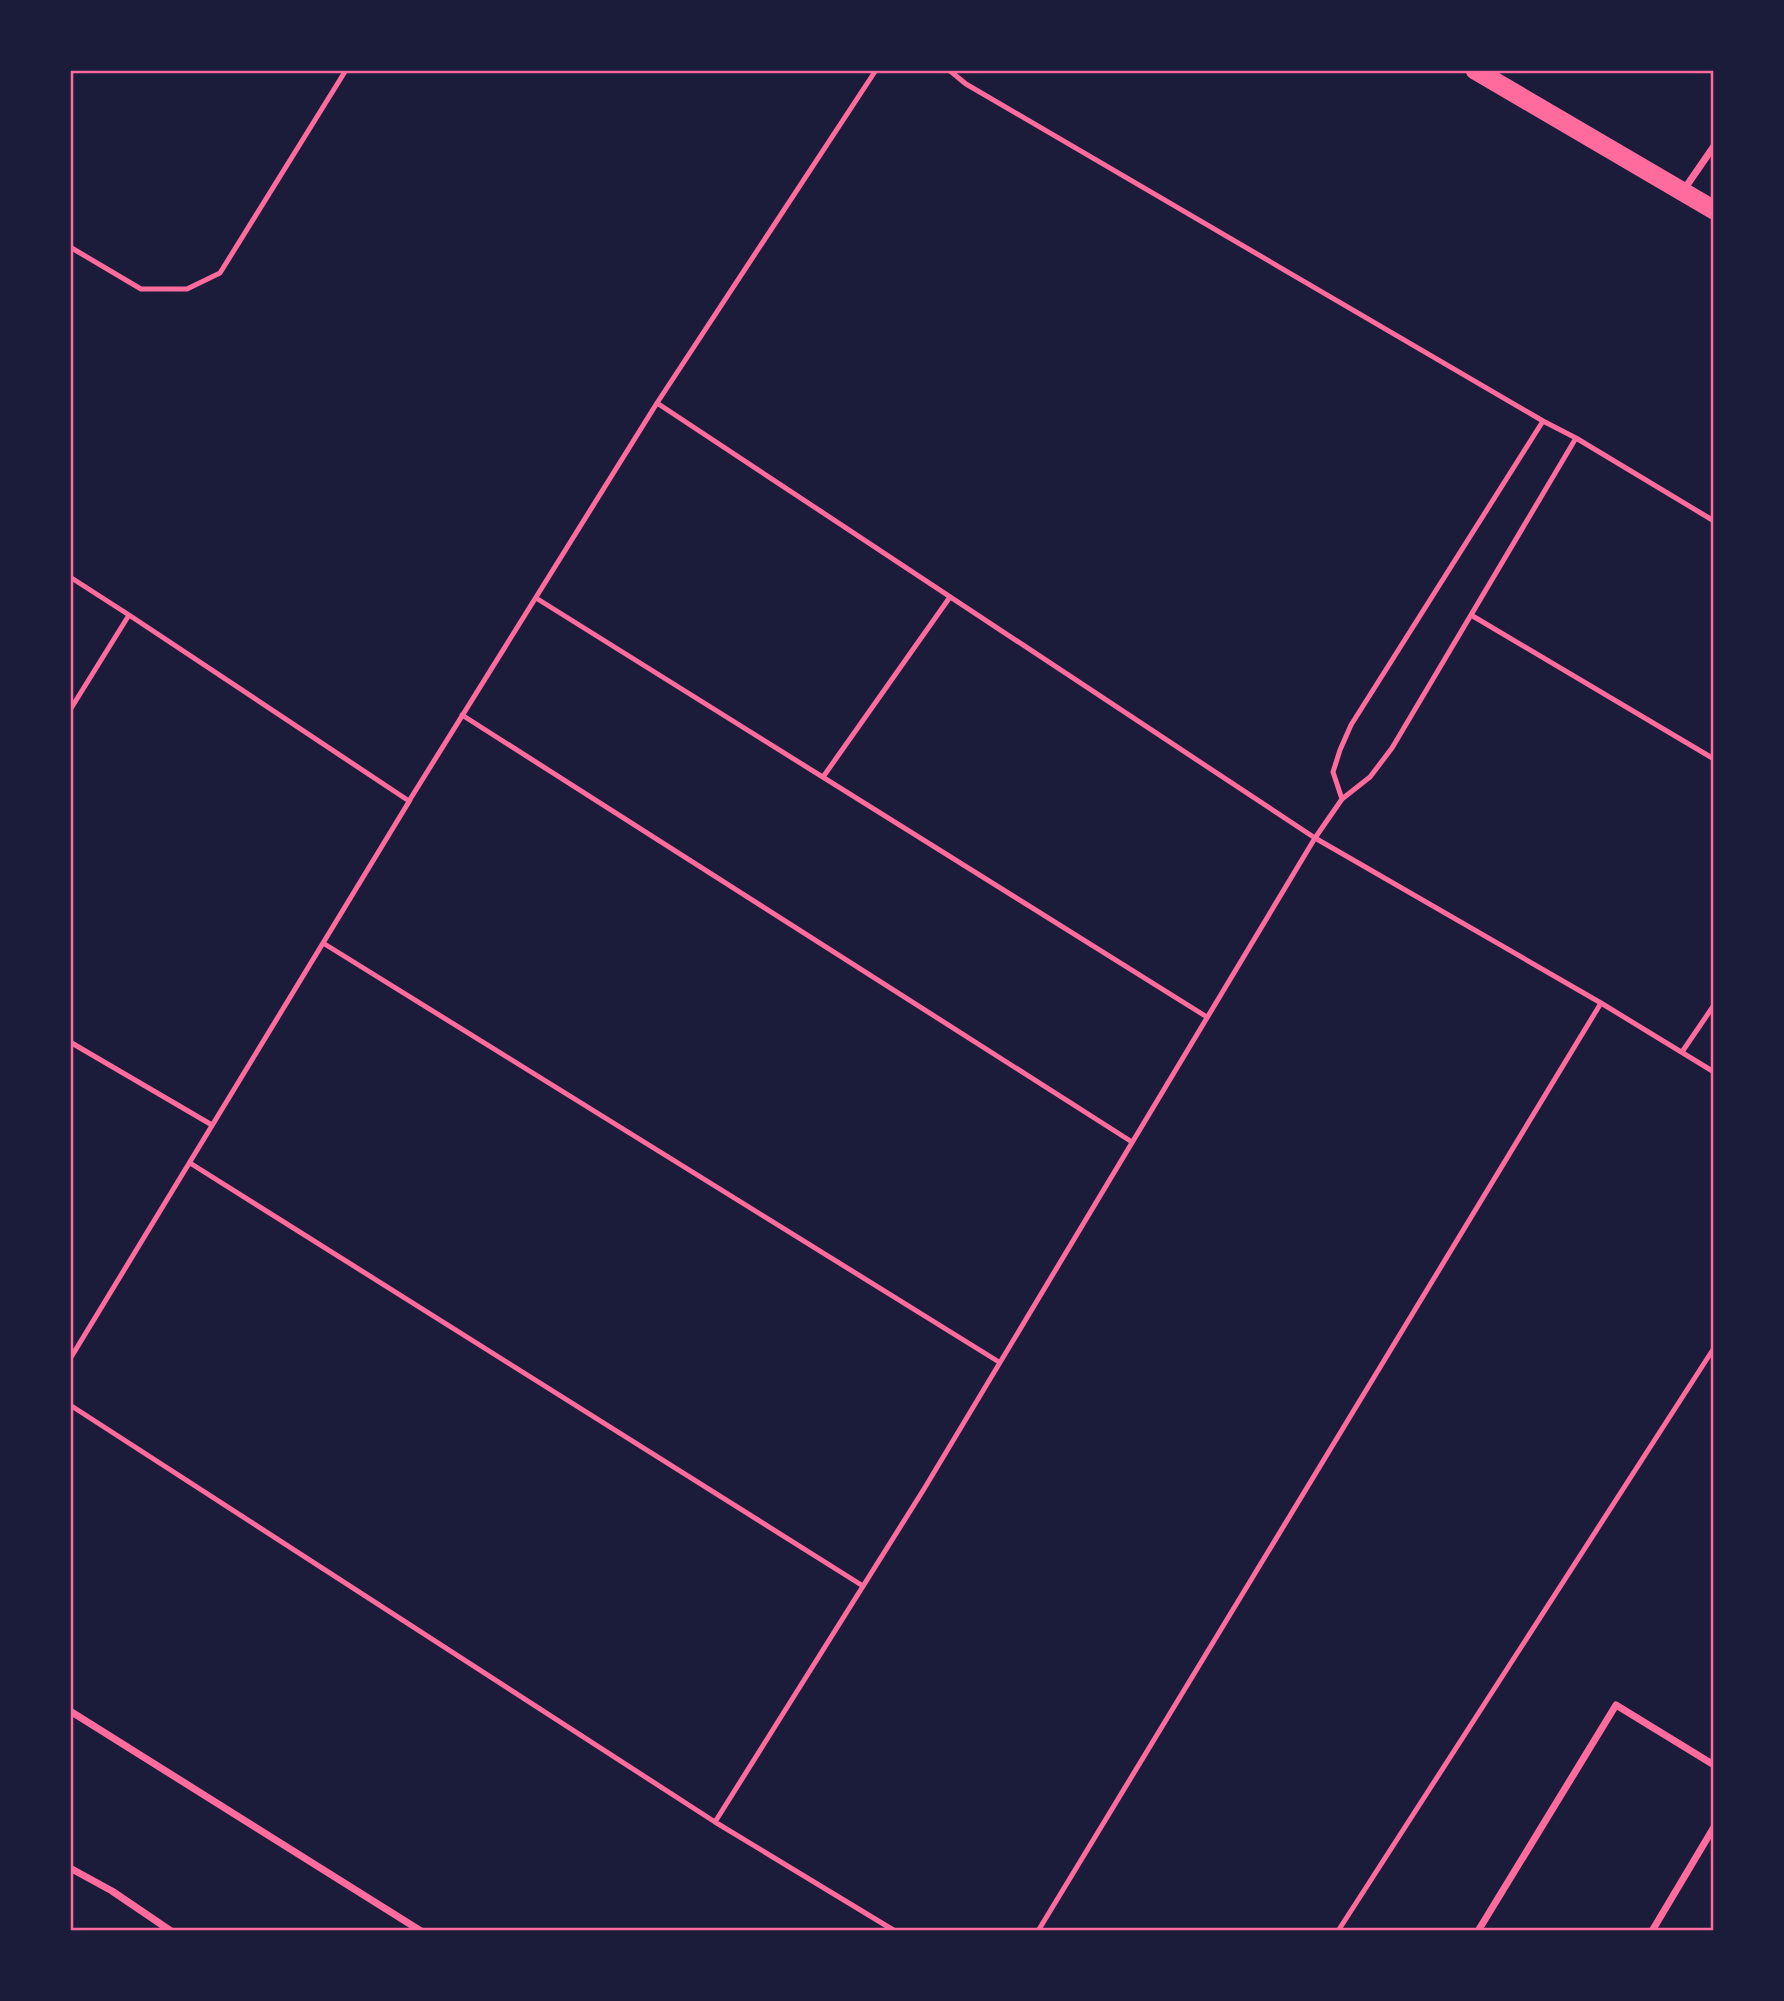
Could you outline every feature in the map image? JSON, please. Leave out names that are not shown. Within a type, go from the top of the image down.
[{"type":"highway","points":[[1475,70],[1714,210]]},
{"type":"street","points":[[1683,192],[1714,146]]},
{"type":"street","points":[[1478,1931],[1616,1705],[1714,1765]]},
{"type":"street","points":[[70,1711],[421,1931]]},
{"type":"street","points":[[1652,1931],[1714,1827]]},
{"type":"street","points":[[70,1868],[112,1891],[172,1931]]},
{"type":"lane","points":[[70,247],[141,289],[187,289],[220,273],[346,70]]},
{"type":"lane","points":[[70,1359],[422,779],[657,403],[876,70]]},
{"type":"lane","points":[[949,70],[967,84],[1714,521]]},
{"type":"lane","points":[[657,403],[1315,838],[1601,1003],[1714,1072]]},
{"type":"lane","points":[[1342,799],[1333,772],[1351,726],[1543,421]]},
{"type":"lane","points":[[715,1822],[863,1586],[1315,838],[1342,799],[1370,777],[1392,748],[1576,438]]},
{"type":"lane","points":[[70,577],[409,801],[422,779]]},
{"type":"lane","points":[[823,777],[950,597]]},
{"type":"lane","points":[[536,598],[1207,1017]]},
{"type":"lane","points":[[70,710],[129,615]]},
{"type":"lane","points":[[1471,615],[1714,760]]},
{"type":"lane","points":[[462,715],[1132,1142]]},
{"type":"lane","points":[[323,943],[999,1362]]},
{"type":"lane","points":[[1038,1931],[1601,1003]]},
{"type":"lane","points":[[1682,1052],[1714,1005]]},
{"type":"lane","points":[[70,1042],[212,1125]]},
{"type":"lane","points":[[190,1163],[863,1586]]},
{"type":"lane","points":[[1338,1931],[1714,1348]]},
{"type":"lane","points":[[70,1405],[715,1822],[895,1931]]}]
